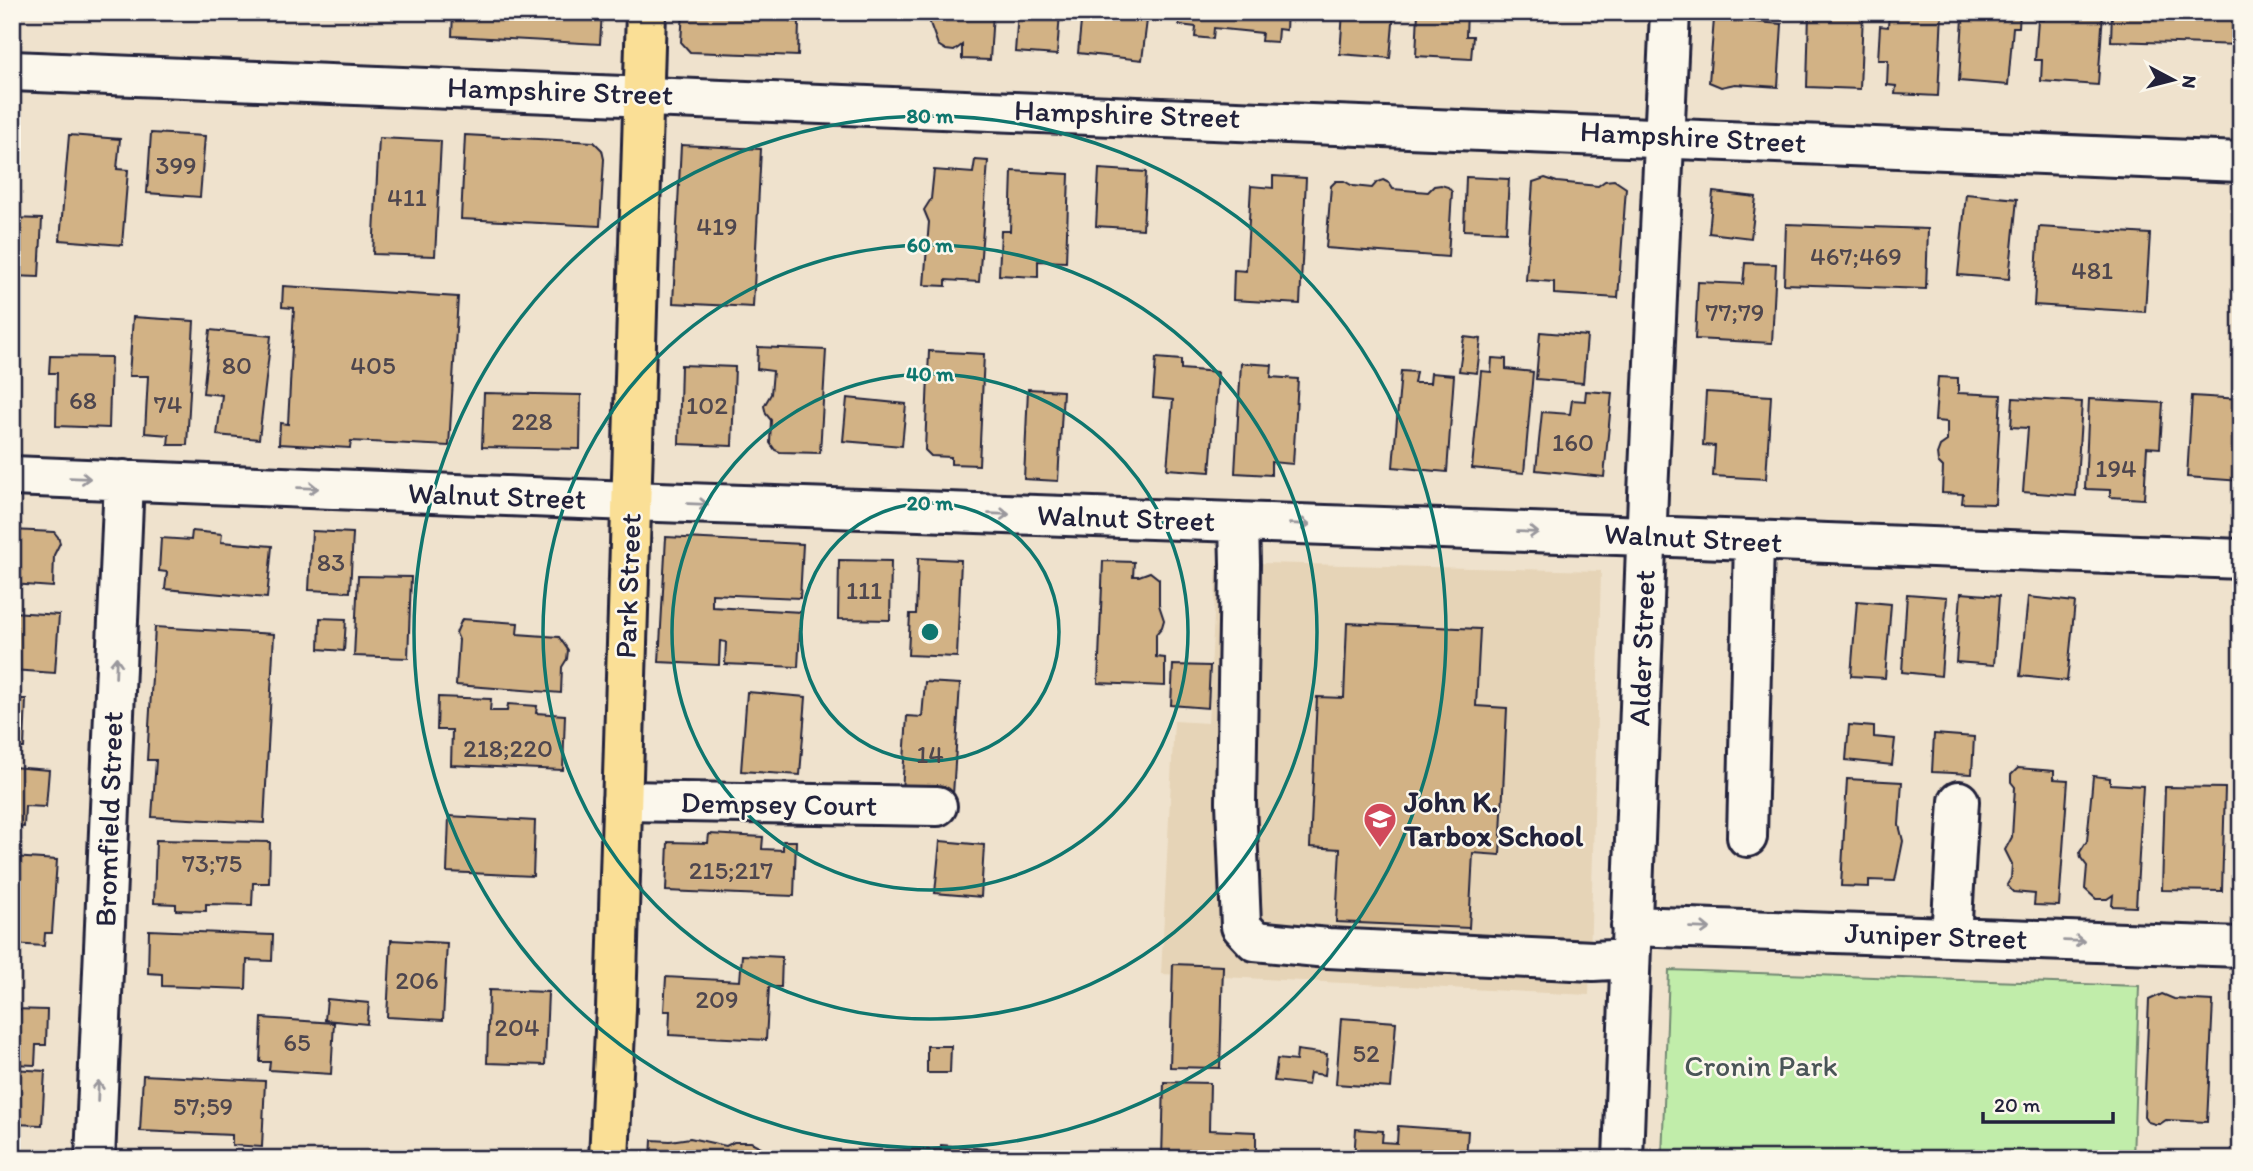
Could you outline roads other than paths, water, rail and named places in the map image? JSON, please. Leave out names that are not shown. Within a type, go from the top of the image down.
[{"type":"main road","name":"Park Street","points":[[609,1159],[646,12]]},
{"type":"street","name":"Alder Street","points":[[1623,1159],[1646,536],[1670,12]]},
{"type":"street","name":"Hampshire Street","points":[[12,71],[642,94],[2241,162]]},
{"type":"street","name":"Walnut Street","points":[[12,476],[630,502],[2241,559]]},
{"type":"street","name":"Bromfield Street","points":[[95,1159],[124,480]]},
{"type":"street","name":"Juniper Street","points":[[1239,522],[1236,802],[1241,926],[1255,941],[1328,948],[1593,961],[1631,943],[1951,937],[2241,947]]},
{"type":"street","points":[[1747,837],[1754,541]]},
{"type":"street","name":"Dempsey Court","points":[[622,801],[937,806]]},
{"type":"street","points":[[1951,937],[1959,801]]},
{"type":"place","name":"John K. Tarbox School","points":[[1380,849]]},
{"type":"park label","name":"Cronin Park","points":[[1761,1066]]}]
